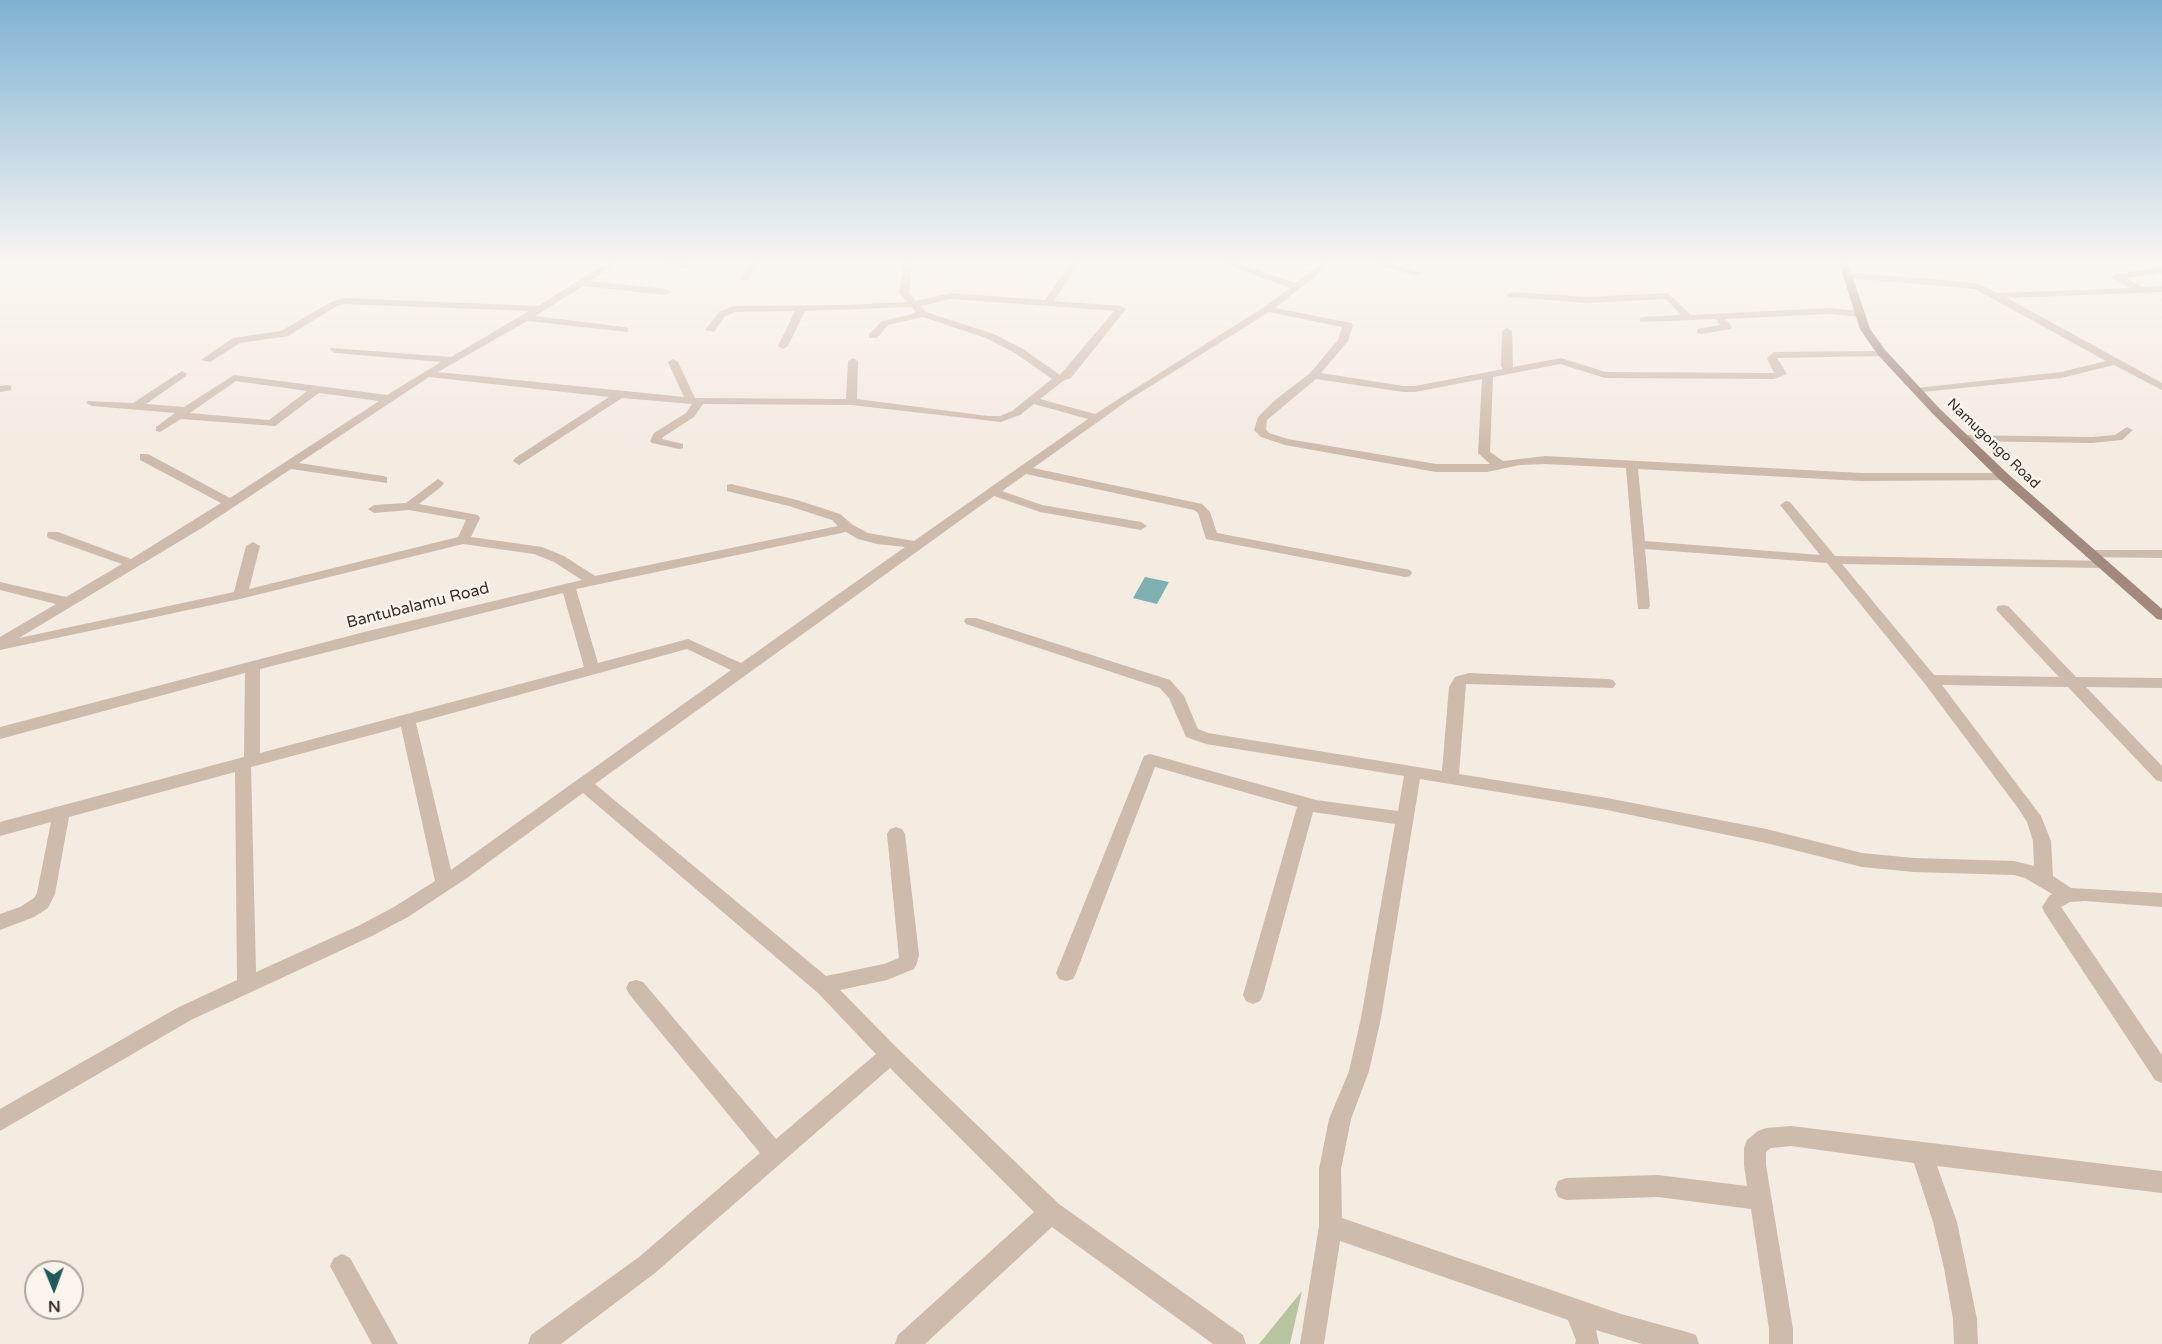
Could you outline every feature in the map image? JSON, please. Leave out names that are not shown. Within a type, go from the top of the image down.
[{"type":"main road","name":"Namugongo Road","points":[[1864,326],[1882,353],[1917,391],[2004,477],[2162,615]]},
{"type":"street","points":[[206,360],[237,340],[284,334],[298,326]]},
{"type":"street","points":[[0,644],[230,503],[427,375],[514,326]]},
{"type":"street","points":[[589,326],[624,330]]},
{"type":"street","points":[[710,330],[713,326]]},
{"type":"street","points":[[783,346],[793,326]]},
{"type":"street","points":[[873,336],[882,326]]},
{"type":"street","points":[[959,326],[990,336],[1019,351],[1059,380]]},
{"type":"street","points":[[427,375],[695,401],[851,402],[988,419],[1009,416],[1066,376],[1107,326]]},
{"type":"street","points":[[0,1121],[146,1034],[247,984],[365,931],[445,884],[742,669],[1096,418],[1240,326]]},
{"type":"street","points":[[1348,326],[1343,341],[1314,375],[1278,402],[1262,419],[1260,430],[1265,435],[1285,442],[1418,467],[1473,469],[1545,460],[1861,477],[2004,477]]},
{"type":"street","points":[[1701,331],[1726,326]]},
{"type":"street","points":[[2050,326],[2162,387]]},
{"type":"street","points":[[1507,331],[1506,366],[1511,371]]},
{"type":"street","points":[[334,350],[454,360]]},
{"type":"street","points":[[1314,375],[1415,389],[1561,361],[1605,375],[1774,376],[1782,374],[1772,358],[1774,355],[1882,353]]},
{"type":"street","points":[[851,402],[853,361]]},
{"type":"street","points":[[673,362],[695,401],[690,415],[658,435],[656,441],[679,446]]},
{"type":"street","points":[[1917,391],[2061,375],[2114,362]]},
{"type":"street","points":[[135,407],[182,374]]},
{"type":"street","points":[[1488,375],[1484,453],[1500,464]]},
{"type":"street","points":[[2142,377],[2162,375]]},
{"type":"street","points":[[160,429],[234,378],[389,399]]},
{"type":"street","points":[[92,403],[271,424],[316,389]]},
{"type":"street","points":[[519,461],[620,395]]},
{"type":"street","points":[[1034,400],[1096,418]]},
{"type":"street","points":[[1964,438],[2092,440],[2118,438],[2127,430]]},
{"type":"street","points":[[144,457],[230,503]]},
{"type":"street","points":[[289,465],[383,480]]},
{"type":"street","points":[[1632,465],[1643,606]]},
{"type":"street","points":[[1025,470],[1198,507],[1204,512],[1211,536],[1405,573]]},
{"type":"street","points":[[409,506],[438,483]]},
{"type":"street","points":[[731,488],[793,503],[836,517],[848,528],[863,536],[882,541],[918,544]]},
{"type":"street","points":[[993,492],[1040,508],[1141,526]]},
{"type":"street","points":[[1786,505],[1930,680],[2035,821],[2042,841],[2044,879]]},
{"type":"street","points":[[374,509],[409,506],[474,518],[463,540]]},
{"type":"street","name":"Bantubalamu Road","points":[[0,733],[253,666],[568,587],[848,528]]},
{"type":"street","points":[[53,535],[131,563]]},
{"type":"street","points":[[0,644],[240,595],[463,540],[537,550],[559,559],[593,581]]},
{"type":"street","points":[[1639,545],[1830,560],[2103,564]]},
{"type":"street","points":[[240,595],[253,546]]},
{"type":"street","points":[[2091,554],[2162,554]]},
{"type":"street","points":[[0,586],[67,602]]},
{"type":"street","points":[[568,587],[592,669]]},
{"type":"street","points":[[2003,609],[2162,776]]},
{"type":"street","points":[[971,621],[1165,684],[1176,696],[1192,733],[1206,738],[1607,804],[1743,831],[1862,860],[1914,865],[2014,868],[2044,879],[2068,896]]},
{"type":"street","points":[[0,829],[688,644],[742,669]]},
{"type":"street","points":[[247,984],[248,762],[253,666]]},
{"type":"street","points":[[1450,777],[1457,687],[1460,681],[1469,678],[1608,684]]},
{"type":"street","points":[[1930,680],[2162,683]]},
{"type":"street","points":[[407,719],[445,884]]},
{"type":"street","points":[[1066,973],[1150,760],[1307,803],[1405,819]]},
{"type":"street","points":[[1312,1344],[1331,1226],[1330,1169],[1340,1119],[1359,1071],[1371,1018],[1413,771]]},
{"type":"street","points":[[584,784],[822,985],[890,1055],[1051,1212],[1234,1344]]},
{"type":"street","points":[[1253,995],[1307,803]]},
{"type":"street","points":[[0,922],[27,912],[41,903],[46,894],[61,812]]},
{"type":"street","points":[[822,985],[887,972],[907,963],[909,955],[896,834]]},
{"type":"street","points":[[2162,900],[2095,895],[2068,896],[2055,901],[2051,907],[2162,1073]]},
{"type":"street","points":[[636,988],[775,1155]]},
{"type":"street","points":[[540,1344],[647,1265],[890,1055]]},
{"type":"street","points":[[1781,1344],[1781,1329],[1755,1165],[1755,1148],[1766,1138],[1791,1136],[2162,1182]]},
{"type":"street","points":[[1922,1153],[1945,1221],[1956,1268],[1965,1319],[1966,1344]]},
{"type":"street","points":[[1566,1189],[1658,1186],[1760,1199]]},
{"type":"street","points":[[907,1344],[1051,1212]]},
{"type":"street","points":[[1331,1226],[1577,1311],[1686,1344]]},
{"type":"street","points":[[342,1266],[386,1344]]},
{"type":"street","points":[[1577,1311],[1588,1340],[1587,1344]]},
{"type":"green space","points":[[1302,1291],[1290,1344],[1259,1344]]},
{"type":"water","points":[[1145,577],[1169,582],[1157,604],[1133,598]]}]
